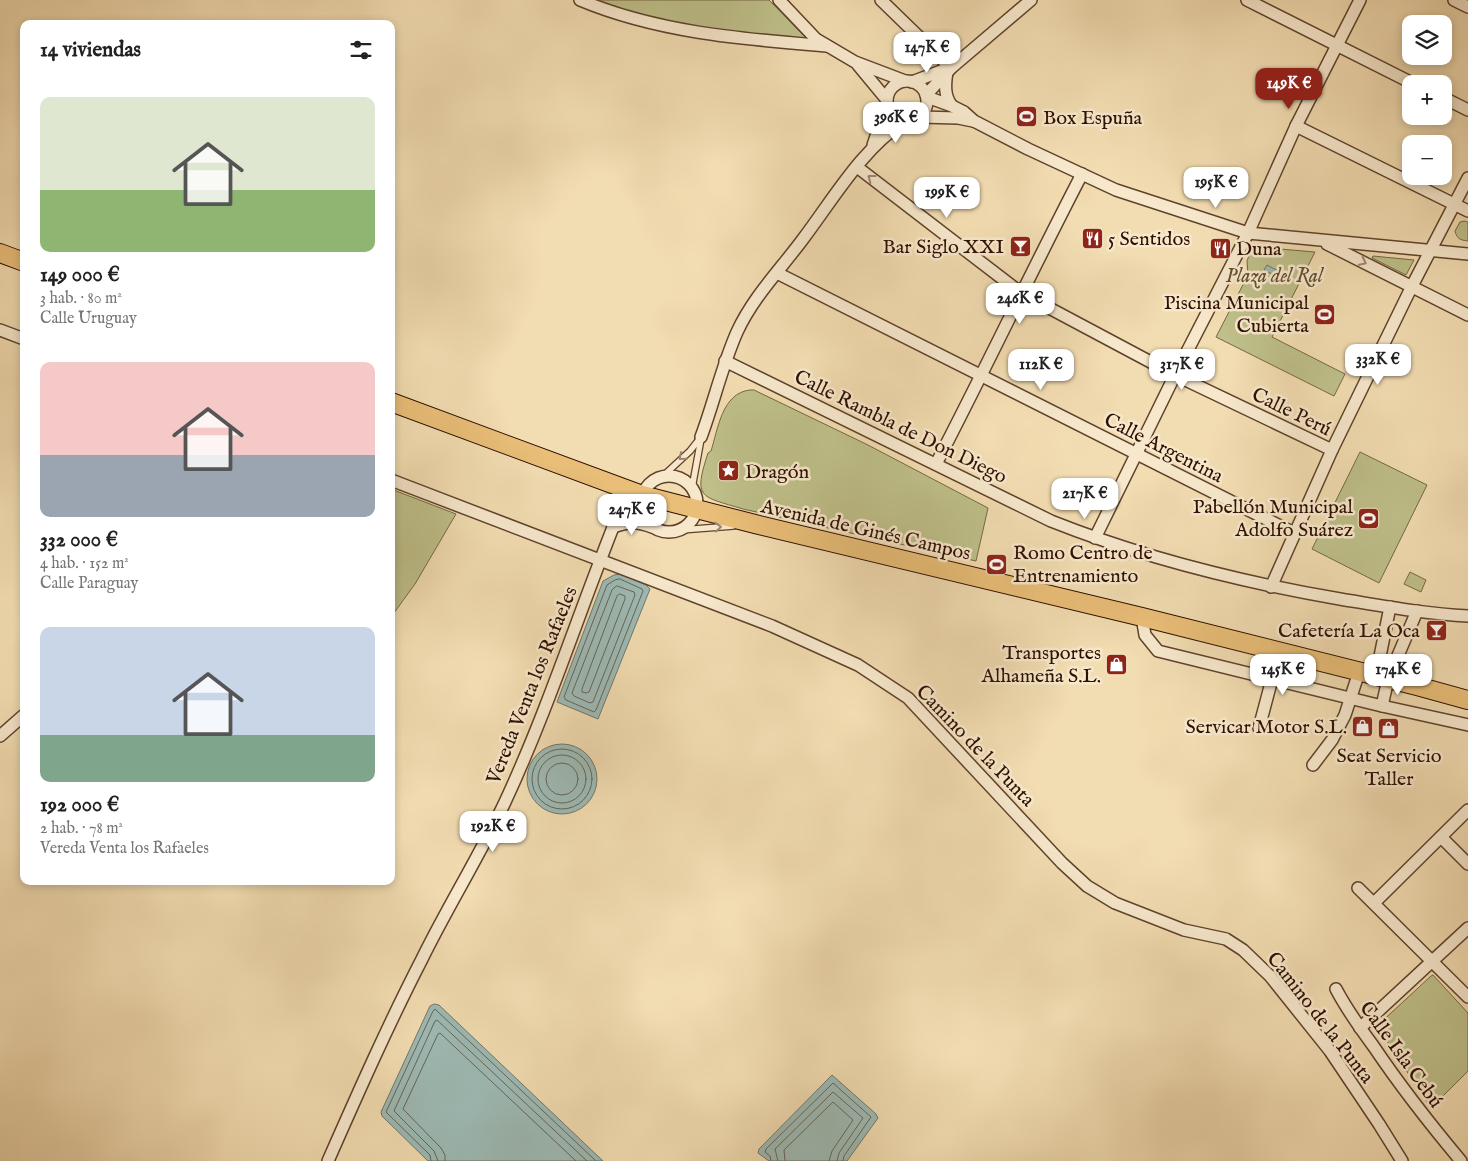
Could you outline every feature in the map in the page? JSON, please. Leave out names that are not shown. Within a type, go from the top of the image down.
[{"type":"main road","points":[[0,253],[20,260]]},
{"type":"main road","name":"Avenida de Ginés Campos","points":[[395,403],[635,492],[697,510],[1142,617],[1468,700]]},
{"type":"main road","name":"Avenida de Ginés Campos","points":[[1417,686],[1468,694]]},
{"type":"street","points":[[580,0],[623,16],[680,29],[827,46]]},
{"type":"street","points":[[779,0],[808,31],[827,46],[855,62],[922,87],[927,96],[927,107],[920,117]]},
{"type":"street","points":[[881,0],[949,70]]},
{"type":"street","points":[[927,96],[949,70],[1031,0]]},
{"type":"street","points":[[1247,0],[1402,78]]},
{"type":"street","points":[[1095,538],[1248,233],[1296,126],[1360,0]]},
{"type":"street","points":[[1454,0],[1468,7]]},
{"type":"street","points":[[855,62],[887,102],[891,114],[895,118],[905,122],[910,122],[920,117],[958,118],[974,121]]},
{"type":"street","points":[[872,147],[892,88],[896,84],[949,70]]},
{"type":"street","points":[[949,70],[946,92],[948,101],[952,106]]},
{"type":"street","points":[[927,96],[964,112],[974,121],[1028,149],[1116,190],[1248,233],[1468,254]]},
{"type":"street","points":[[1452,102],[1468,110]]},
{"type":"street","points":[[701,437],[725,361],[738,330],[759,295],[872,147],[905,122]]},
{"type":"street","points":[[1296,126],[1468,212]]},
{"type":"street","name":"Calle Perú","points":[[857,167],[1021,293],[1176,375],[1332,450]]},
{"type":"street","points":[[936,464],[1082,174]]},
{"type":"street","points":[[1271,587],[1332,450],[1412,286],[1468,178]]},
{"type":"street","points":[[1320,240],[1468,315]]},
{"type":"street","name":"Calle Argentina","points":[[777,273],[1294,533]]},
{"type":"street","points":[[0,330],[20,338]]},
{"type":"street","name":"Calle Rambla de Don Diego","points":[[725,361],[1051,520],[1095,538],[1232,578],[1271,587],[1417,611],[1468,616]]},
{"type":"street","points":[[612,527],[639,522],[661,532],[671,533],[689,525],[697,510],[697,500],[692,488],[681,479],[672,476],[662,477],[635,492],[646,521],[652,527]]},
{"type":"street","name":"Camino de la Punta","points":[[395,482],[772,626],[858,665],[908,698],[1062,863],[1087,886],[1115,903],[1184,930],[1226,938],[1243,950],[1270,976],[1330,1051],[1402,1161]]},
{"type":"street","name":"Vereda Venta los Rafaeles","points":[[328,1161],[376,1051],[422,958],[504,804],[532,741],[612,527],[635,492]]},
{"type":"street","points":[[1382,706],[1382,678],[1390,607]]},
{"type":"street","points":[[1382,678],[1417,611]]},
{"type":"street","points":[[1142,617],[1145,635],[1158,652],[1351,699],[1468,725]]},
{"type":"street","points":[[1313,765],[1332,740],[1345,715],[1359,672]]},
{"type":"street","points":[[1259,728],[1272,679]]},
{"type":"street","points":[[0,736],[5,728],[20,718]]},
{"type":"street","points":[[1374,903],[1468,810]]},
{"type":"street","points":[[1441,837],[1468,864]]},
{"type":"street","points":[[1358,888],[1468,997]]},
{"type":"street","points":[[1360,1028],[1468,928]]},
{"type":"street","name":"Calle Isla Cebú","points":[[1336,989],[1360,1028],[1428,1121],[1461,1161]]},
{"type":"lane","points":[[662,477],[690,451],[701,437]]},
{"type":"lane","points":[[692,488],[701,437]]},
{"type":"lane","points":[[681,530],[755,524]]},
{"type":"green space","points":[[593,0],[769,0],[805,37],[802,40],[696,27],[644,16]]},
{"type":"green space","points":[[1460,222],[1468,222],[1468,241],[1459,239],[1455,231]]},
{"type":"green space","name":"Plaza del Ral","points":[[1252,248],[1315,252],[1272,337],[1345,374],[1334,396],[1216,337],[1248,275],[1247,261]]},
{"type":"green space","points":[[1373,256],[1414,260],[1406,275],[1372,258]]},
{"type":"green space","points":[[754,390],[868,445],[988,508],[976,561],[743,509],[709,498],[701,488],[701,479],[719,423],[727,405],[733,398]]},
{"type":"green space","name":"Pabellón Municipal Adolfo Suárez","points":[[1360,452],[1427,485],[1379,583],[1312,549]]},
{"type":"green space","points":[[395,491],[456,514],[415,584],[395,612]]},
{"type":"green space","points":[[1410,572],[1426,580],[1421,592],[1404,584]]},
{"type":"green space","points":[[1433,975],[1468,1013],[1468,1071],[1431,1108],[1378,1025]]},
{"type":"water","points":[[1267,265],[1282,273],[1280,278],[1264,270]]},
{"type":"water","points":[[621,574],[646,585],[650,589],[598,719],[557,702],[603,581],[614,575]]},
{"type":"water","points":[[555,744],[569,744],[582,750],[591,759],[597,772],[595,792],[587,804],[569,814],[555,814],[542,808],[533,799],[527,786],[527,772],[533,759],[542,750]]},
{"type":"water","points":[[434,1004],[439,1005],[603,1161],[428,1161],[382,1116],[381,1112],[430,1006]]},
{"type":"water","points":[[832,1075],[876,1114],[878,1118],[847,1161],[769,1161],[758,1153],[759,1149]]},
{"type":"place","name":"Box Espuña","points":[[1027,117]]},
{"type":"place","name":"5 Sentidos","points":[[1092,238]]},
{"type":"place","name":"Bar Siglo XXI","points":[[1020,246]]},
{"type":"place","name":"Duna","points":[[1220,248]]},
{"type":"place","name":"Piscina Municipal Cubierta","points":[[1325,314]]},
{"type":"place","name":"Dragón","points":[[729,471]]},
{"type":"place","name":"Pabellón Municipal Adolfo Suárez","points":[[1369,518]]},
{"type":"place","name":"Romo Centro de Entrenamiento","points":[[997,564]]},
{"type":"place","name":"Cafetería La Oca","points":[[1436,630]]},
{"type":"place","name":"Transportes Alhameña S.L.","points":[[1117,664]]},
{"type":"place","name":"Servicar Motor S.L.","points":[[1363,726]]},
{"type":"place","name":"Seat Servicio Taller","points":[[1389,729]]}]
